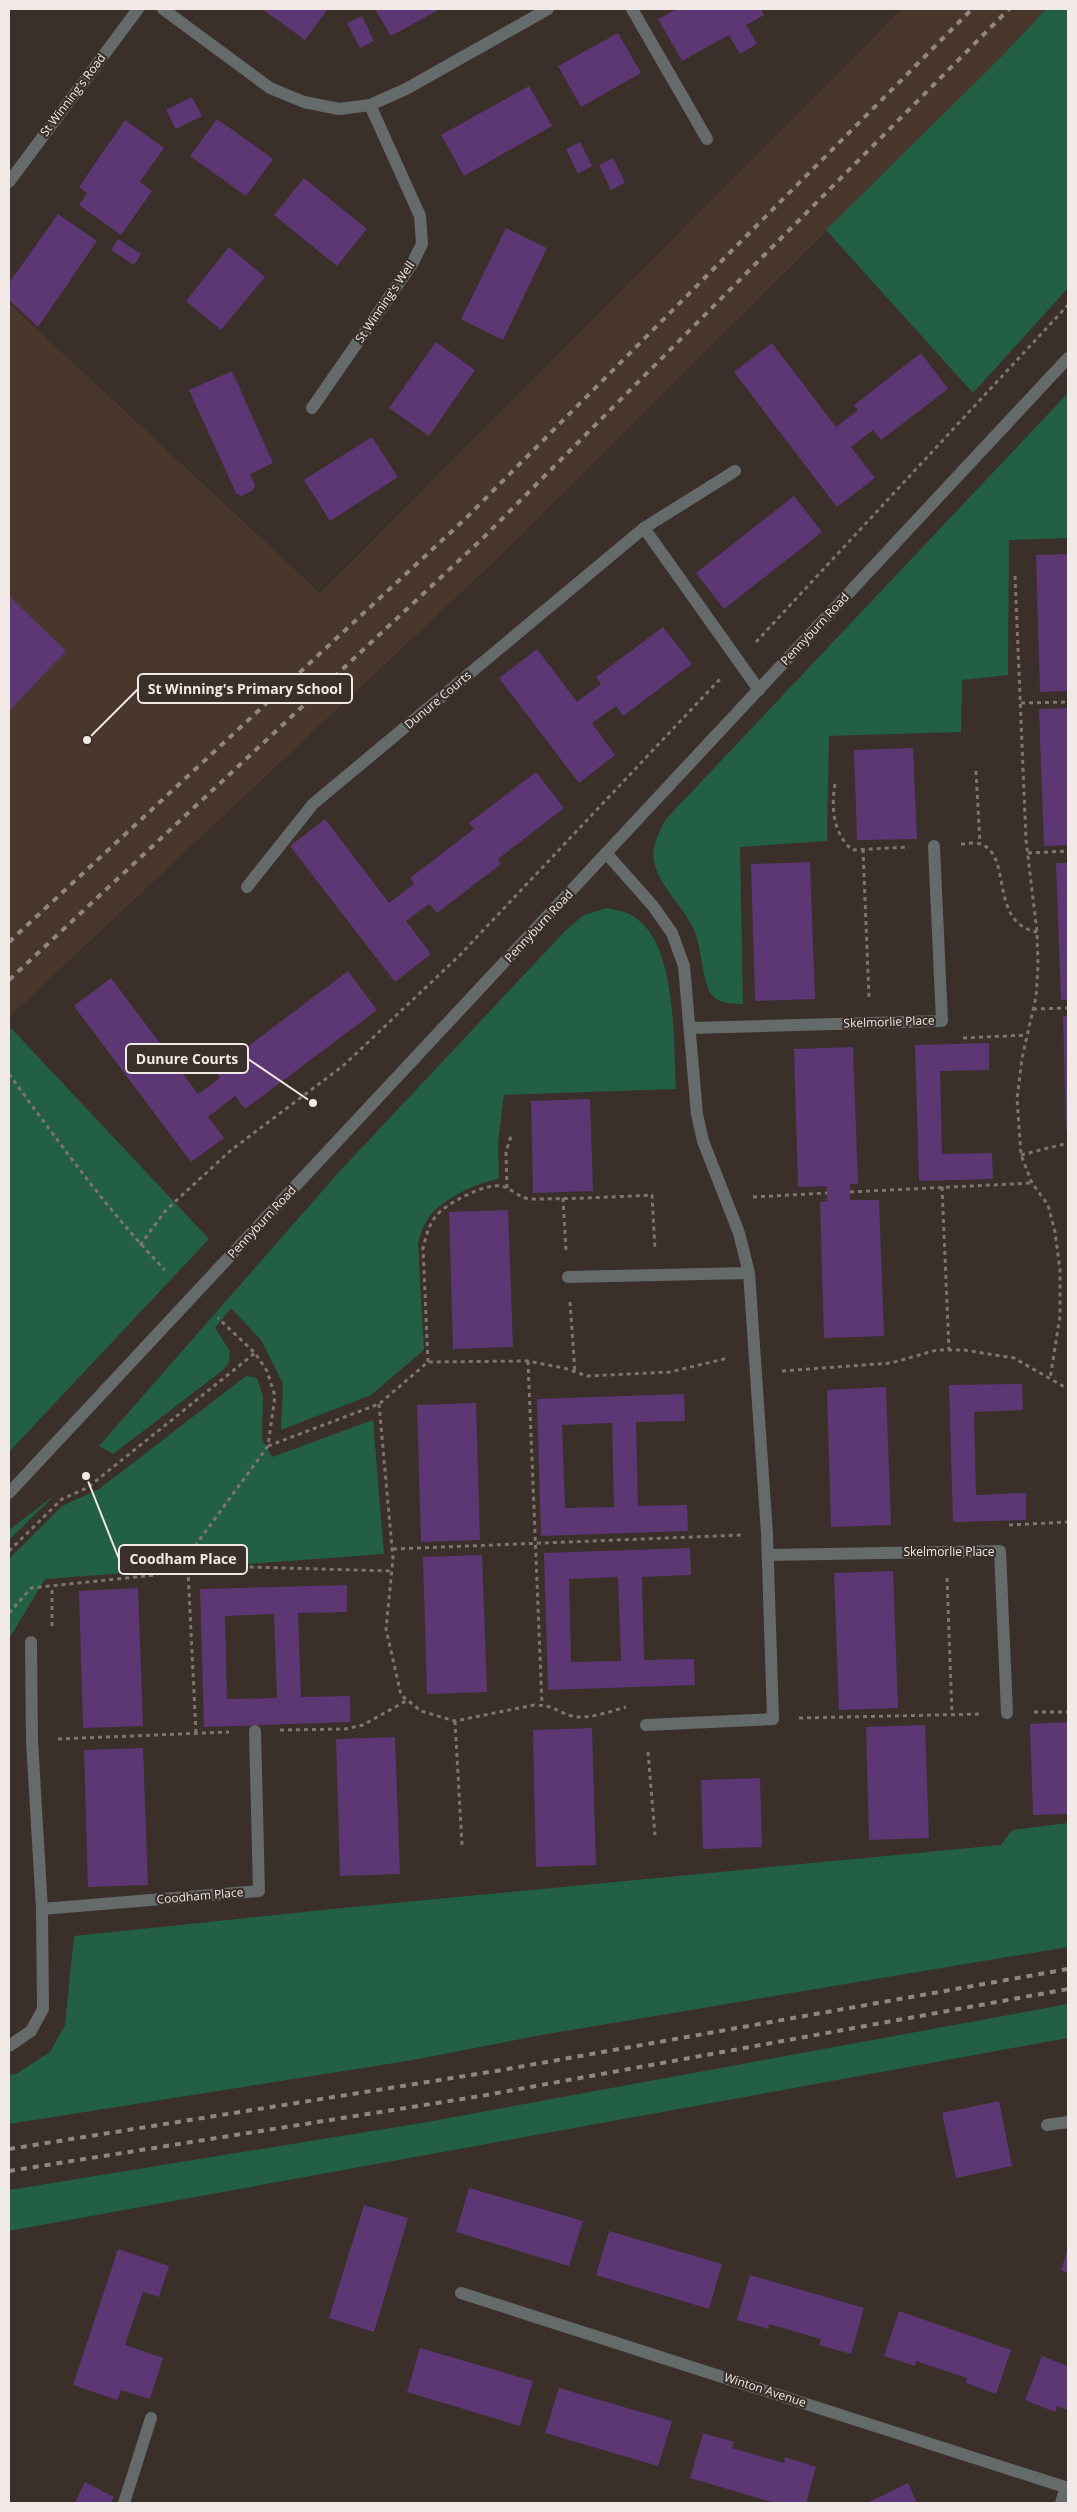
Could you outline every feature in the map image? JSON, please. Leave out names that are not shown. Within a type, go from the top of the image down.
[{"type":"street","name":"St Winning's Road","points":[[9,182],[138,9]]},
{"type":"street","points":[[163,9],[270,88],[304,102],[339,109],[370,106],[406,89],[548,9]]},
{"type":"street","points":[[632,9],[707,139]]},
{"type":"street","name":"St Winning's Well","points":[[312,408],[412,264],[422,244],[420,216],[370,106]]},
{"type":"street","name":"Pennyburn Road","points":[[9,1493],[1068,358]]},
{"type":"street","name":"Dunure Courts","points":[[247,887],[313,804],[644,528],[735,471]]},
{"type":"street","points":[[644,528],[759,690]]},
{"type":"street","name":"Skelmorlie Place","points":[[691,1028],[942,1020],[934,846]]},
{"type":"street","points":[[606,853],[653,906],[672,933],[684,966],[691,1028],[697,1114],[704,1141],[739,1233],[749,1273],[768,1555],[773,1719],[646,1725]]},
{"type":"street","points":[[568,1277],[749,1273]]},
{"type":"street","name":"Skelmorlie Place","points":[[768,1555],[1000,1550],[1007,1713]]},
{"type":"street","points":[[9,2046],[31,2031],[44,2009],[42,1909],[32,1740],[31,1642]]},
{"type":"street","name":"Coodham Place","points":[[42,1909],[259,1891],[255,1731]]},
{"type":"street","points":[[1047,2126],[1068,2122]]},
{"type":"street","name":"Winton Avenue","points":[[461,2293],[1067,2487]]},
{"type":"street","points":[[124,2503],[151,2418]]},
{"type":"street","points":[[1061,2503],[1067,2487]]},
{"type":"path","points":[[140,1245],[166,1210],[230,1151],[344,1065],[459,956],[738,660],[1068,305]]},
{"type":"path","points":[[1015,576],[1028,853],[1037,932],[1038,966],[1033,1009],[1022,1058],[1017,1099],[1021,1155],[1032,1183],[1048,1205],[1055,1232],[1060,1270],[1060,1316],[1050,1379]]},
{"type":"path","points":[[1021,703],[1068,702]]},
{"type":"path","points":[[976,771],[980,844]]},
{"type":"path","points":[[863,849],[870,1022]]},
{"type":"path","points":[[1028,853],[1068,851]]},
{"type":"path","points":[[1033,1009],[1068,1008]]},
{"type":"path","points":[[958,1038],[1028,1035]]},
{"type":"path","points":[[9,1074],[67,1153],[140,1245],[165,1270]]},
{"type":"path","points":[[507,1188],[506,1152],[512,1133]]},
{"type":"path","points":[[1021,1155],[1068,1143]]},
{"type":"path","points":[[850,1192],[1032,1183]]},
{"type":"path","points":[[428,1362],[423,1248],[427,1232],[436,1215],[450,1204],[474,1192],[494,1186],[507,1188],[518,1196],[529,1199],[652,1195],[657,1275]]},
{"type":"path","points":[[942,1187],[949,1350]]},
{"type":"path","points":[[725,1198],[827,1193]]},
{"type":"path","points":[[9,1613],[31,1588],[155,1575],[179,1563],[196,1546],[268,1446],[275,1396],[267,1371],[255,1353],[218,1318]]},
{"type":"path","points":[[756,1373],[890,1363],[937,1350],[949,1350],[1014,1358],[1068,1389]]},
{"type":"path","points":[[268,1446],[379,1404],[428,1362],[528,1361],[564,1368],[587,1376],[670,1372],[755,1351]]},
{"type":"path","points":[[9,1551],[62,1499],[87,1488],[255,1353]]},
{"type":"path","points":[[528,1361],[542,1705]]},
{"type":"path","points":[[379,1404],[392,1549],[386,1630],[399,1689],[406,1701],[421,1711],[454,1721],[547,1704],[572,1716],[644,1704],[655,1835]]},
{"type":"path","points":[[392,1549],[767,1534]]},
{"type":"path","points":[[946,1552],[952,1714]]},
{"type":"path","points":[[179,1563],[188,1571],[249,1567],[391,1571]]},
{"type":"path","points":[[188,1571],[196,1733]]},
{"type":"path","points":[[32,1740],[345,1729],[363,1725],[406,1701]]},
{"type":"path","points":[[773,1719],[1068,1712]]},
{"type":"path","points":[[454,1721],[462,1845]]},
{"type":"shaded area","points":[[902,9],[1046,9],[1004,54],[498,558],[9,1017],[9,303],[320,593]]},
{"type":"green space","points":[[1046,9],[1068,9],[1068,288],[973,393],[826,230],[1004,54]]},
{"type":"green space","points":[[1068,393],[1068,538],[1009,540],[1008,675],[962,680],[961,732],[829,736],[827,841],[740,847],[743,1004],[721,1002],[708,989],[696,934],[689,920],[666,888],[654,862],[653,856],[658,834],[666,819]]},
{"type":"green space","points":[[607,908],[633,916],[648,929],[658,948],[666,970],[670,995],[676,1089],[504,1095],[498,1143],[499,1179],[473,1187],[439,1206],[430,1215],[420,1235],[418,1243],[424,1350],[371,1395],[281,1430],[283,1384],[261,1340],[231,1308],[215,1328],[230,1351],[229,1362],[222,1371],[113,1454],[99,1446],[338,1173],[567,929],[584,915]]},
{"type":"green space","points":[[9,1026],[209,1239],[9,1452]]},
{"type":"green space","points":[[246,1376],[257,1378],[263,1396],[262,1439],[272,1457],[373,1420],[384,1554],[45,1579],[9,1639],[9,1559],[62,1506],[99,1489]]},
{"type":"green space","points":[[56,1494],[9,1540],[9,1530]]},
{"type":"green space","points":[[1068,1823],[1068,1947],[547,2034],[407,2061],[9,2124],[9,2075],[16,2074],[50,2052],[65,2025],[74,1936],[332,1909],[1001,1845],[1012,1830]]},
{"type":"green space","points":[[1068,2004],[1068,2038],[9,2231],[9,2190],[427,2122]]},
{"type":"building","points":[[262,9],[328,9],[305,40]]},
{"type":"building","points":[[375,9],[440,9],[391,36]]},
{"type":"building","points":[[677,9],[761,9],[764,15],[746,25],[757,44],[740,54],[729,35],[682,61],[658,19]]},
{"type":"building","points":[[362,16],[374,41],[360,48],[347,23]]},
{"type":"building","points":[[618,33],[641,73],[581,107],[558,66]]},
{"type":"building","points":[[529,86],[552,126],[464,176],[441,135]]},
{"type":"building","points":[[192,97],[202,116],[176,129],[166,110]]},
{"type":"building","points":[[217,119],[273,159],[246,196],[190,156]]},
{"type":"building","points":[[125,120],[164,148],[140,182],[152,191],[121,235],[79,205],[87,193],[79,187]]},
{"type":"building","points":[[580,142],[592,166],[578,174],[566,149]]},
{"type":"building","points":[[613,158],[625,183],[611,190],[599,165]]},
{"type":"building","points":[[304,178],[367,229],[337,266],[274,215]]},
{"type":"building","points":[[58,214],[97,241],[38,327],[9,300],[9,283]]},
{"type":"building","points":[[506,228],[547,248],[503,340],[461,319]]},
{"type":"building","points":[[118,239],[141,254],[134,265],[111,250]]},
{"type":"building","points":[[229,247],[265,277],[221,330],[186,301]]},
{"type":"building","points":[[436,342],[475,370],[429,436],[389,408]]},
{"type":"building","points":[[772,343],[836,427],[858,410],[854,405],[921,353],[948,389],[881,440],[873,430],[851,447],[875,478],[837,507],[734,372]]},
{"type":"building","points":[[232,371],[273,463],[250,474],[255,485],[252,491],[241,496],[236,493],[189,390]]},
{"type":"building","points":[[372,437],[398,477],[330,521],[304,480]]},
{"type":"building","points":[[794,496],[822,532],[724,609],[696,573]]},
{"type":"building","points":[[1068,554],[1068,691],[1040,692],[1036,555]]},
{"type":"building","points":[[9,596],[66,651],[9,711]]},
{"type":"building","points":[[663,627],[692,664],[623,716],[616,706],[592,723],[615,755],[579,783],[499,678],[537,649],[577,702],[601,684],[596,677]]},
{"type":"building","points":[[1068,708],[1068,845],[1044,846],[1039,709]]},
{"type":"building","points":[[913,748],[917,839],[857,840],[854,750]]},
{"type":"building","points":[[536,772],[564,808],[498,859],[501,864],[437,913],[429,904],[406,921],[431,954],[395,982],[290,846],[325,819],[389,903],[414,884],[410,878],[474,829],[469,823]]},
{"type":"building","points":[[810,862],[815,999],[755,1001],[751,864]]},
{"type":"building","points":[[1056,863],[1068,863],[1068,1000],[1061,1000]]},
{"type":"building","points":[[348,971],[377,1010],[245,1109],[235,1096],[208,1117],[224,1138],[191,1162],[74,1006],[111,978],[198,1094],[220,1078],[215,1071]]},
{"type":"building","points":[[1063,1016],[1068,1016],[1068,1130],[1066,1130]]},
{"type":"building","points":[[989,1043],[989,1070],[940,1071],[942,1154],[992,1153],[993,1179],[919,1181],[915,1045]]},
{"type":"building","points":[[853,1047],[858,1184],[850,1184],[850,1200],[879,1200],[884,1336],[824,1338],[820,1202],[827,1201],[827,1186],[798,1187],[794,1049]]},
{"type":"building","points":[[590,1099],[593,1191],[533,1193],[531,1101]]},
{"type":"building","points":[[508,1210],[513,1347],[453,1349],[449,1212]]},
{"type":"building","points":[[1022,1384],[1023,1410],[974,1412],[976,1495],[1026,1493],[1026,1520],[953,1522],[949,1385]]},
{"type":"building","points":[[886,1387],[891,1525],[831,1527],[827,1390]]},
{"type":"building","points":[[684,1394],[685,1421],[636,1422],[638,1506],[687,1505],[688,1531],[541,1536],[537,1399]],"holes":[[[612,1423],[614,1507],[565,1508],[562,1425]]]},
{"type":"building","points":[[476,1403],[480,1540],[421,1542],[417,1405]]},
{"type":"building","points":[[690,1548],[691,1575],[642,1577],[644,1660],[694,1659],[695,1685],[548,1690],[544,1553]],"holes":[[[618,1577],[621,1661],[571,1662],[569,1579]]]},
{"type":"building","points":[[482,1555],[487,1692],[427,1694],[423,1557]]},
{"type":"building","points":[[893,1571],[898,1708],[839,1710],[834,1573]]},
{"type":"building","points":[[347,1585],[347,1612],[298,1613],[301,1697],[350,1696],[350,1722],[204,1727],[200,1589]],"holes":[[[274,1614],[277,1698],[227,1699],[225,1616]]]},
{"type":"building","points":[[138,1588],[143,1726],[83,1728],[79,1591]]},
{"type":"building","points":[[1068,1722],[1068,1814],[1033,1815],[1030,1724]]},
{"type":"building","points":[[925,1725],[929,1838],[869,1840],[866,1727]]},
{"type":"building","points":[[592,1728],[596,1865],[536,1867],[533,1730]]},
{"type":"building","points":[[395,1737],[400,1874],[340,1876],[336,1739]]},
{"type":"building","points":[[143,1748],[148,1885],[88,1887],[84,1750]]},
{"type":"building","points":[[760,1778],[762,1847],[703,1849],[701,1780]]},
{"type":"building","points":[[999,2101],[1012,2166],[956,2178],[942,2113]]},
{"type":"building","points":[[469,2188],[583,2221],[569,2266],[456,2232]]},
{"type":"building","points":[[364,2205],[408,2218],[374,2332],[329,2318]]},
{"type":"building","points":[[609,2231],[722,2264],[709,2309],[596,2275]]},
{"type":"building","points":[[118,2249],[169,2266],[159,2297],[143,2292],[125,2345],[163,2358],[150,2399],[121,2390],[117,2400],[73,2385]]},
{"type":"building","points":[[1068,2249],[1068,2273],[1061,2270]]},
{"type":"building","points":[[750,2275],[864,2308],[851,2354],[819,2345],[821,2339],[769,2324],[768,2329],[737,2320]]},
{"type":"building","points":[[899,2311],[1011,2350],[996,2394],[966,2383],[967,2378],[916,2361],[915,2366],[884,2356]]},
{"type":"building","points":[[420,2348],[533,2381],[520,2426],[407,2392]]},
{"type":"building","points":[[1042,2356],[1068,2366],[1068,2410],[1057,2406],[1055,2412],[1025,2400]]},
{"type":"building","points":[[559,2388],[672,2421],[658,2466],[545,2433]]},
{"type":"building","points":[[703,2433],[734,2442],[732,2448],[784,2463],[785,2457],[816,2467],[806,2503],[775,2503],[690,2478]]},
{"type":"building","points":[[85,2482],[114,2497],[111,2503],[75,2503]]},
{"type":"building","points":[[908,2483],[917,2503],[869,2502]]},
{"type":"railway","points":[[9,942],[464,520],[972,9]]},
{"type":"railway","points":[[9,980],[482,539],[1009,9]]},
{"type":"railway","points":[[9,2149],[496,2071],[1068,1969]]},
{"type":"railway","points":[[9,2171],[481,2096],[1068,1989]]},
{"type":"place","name":"St Winning's Primary School","points":[[87,740]]},
{"type":"place","name":"Dunure Courts","points":[[313,1103]]},
{"type":"place","name":"Coodham Place","points":[[86,1476]]}]
